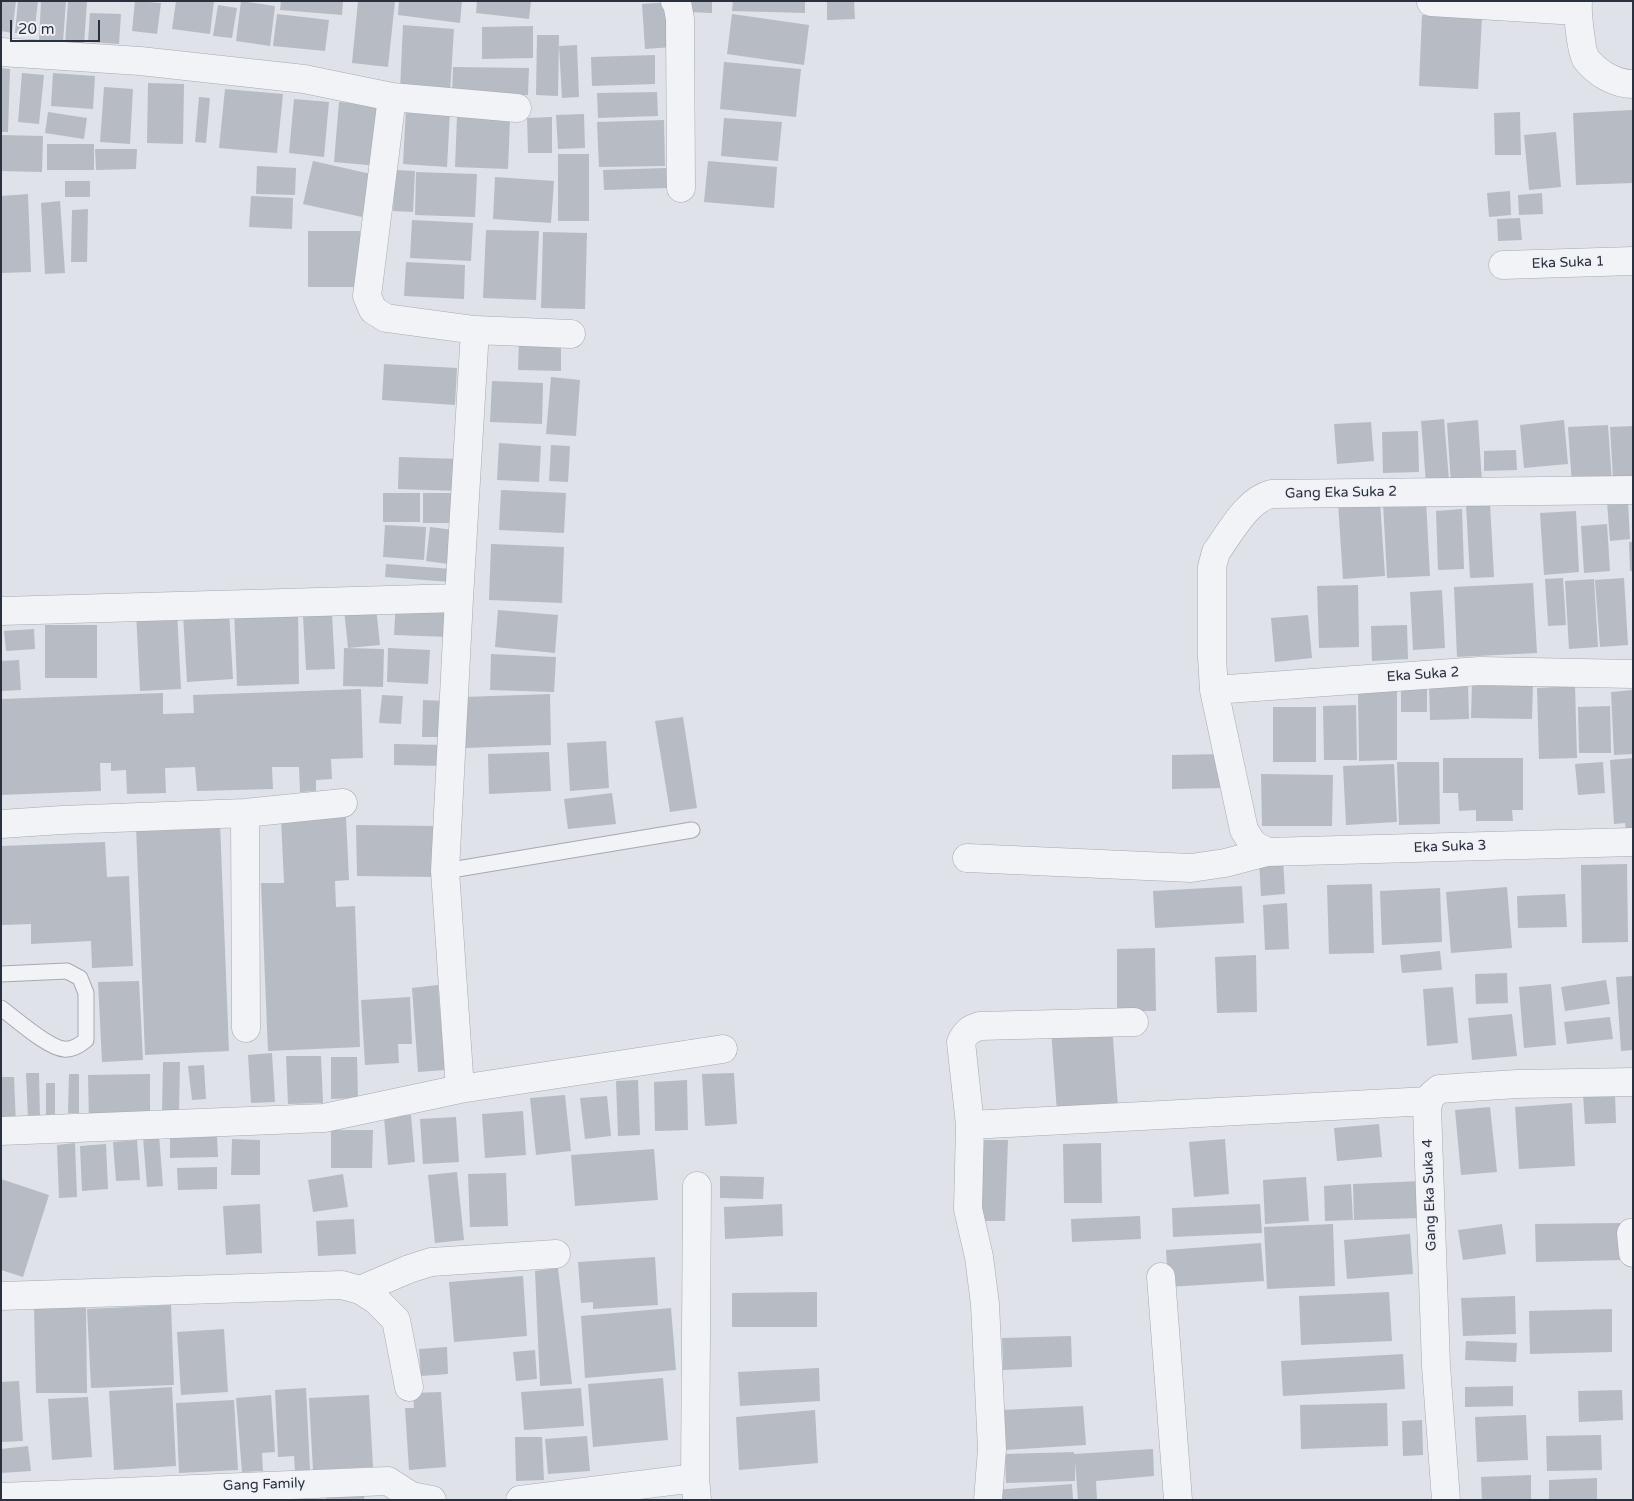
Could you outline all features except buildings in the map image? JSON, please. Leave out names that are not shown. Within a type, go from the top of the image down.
[{"type":"street","points":[[675,1],[677,2],[680,19],[681,188]]},
{"type":"street","points":[[1431,2],[1578,6],[1585,58],[1610,79],[1623,84],[1633,84]]},
{"type":"street","points":[[1,52],[140,60],[304,79],[392,97],[517,108]]},
{"type":"street","points":[[392,97],[367,296],[373,310],[386,318],[475,330],[571,334]]},
{"type":"street","name":"Eka Suka 1","points":[[1503,265],[1633,261]]},
{"type":"street","points":[[460,1089],[445,871],[475,330]]},
{"type":"street","name":"Gang Eka Suka 2","points":[[1214,690],[1212,657],[1213,558],[1253,502],[1262,496],[1271,494],[1633,490]]},
{"type":"street","points":[[1,611],[459,598]]},
{"type":"street","name":"Eka Suka 2","points":[[1214,690],[1480,671],[1633,674]]},
{"type":"street","points":[[1214,690],[1244,830],[1253,844],[1267,852]]},
{"type":"street","points":[[1,824],[245,813],[343,803]]},
{"type":"street","points":[[245,813],[246,1028]]},
{"type":"street","name":"Eka Suka 3","points":[[967,858],[1191,868],[1225,863],[1267,852],[1633,842]]},
{"type":"street","points":[[988,1500],[992,1449],[985,1304],[980,1257],[968,1209],[970,1125],[961,1042],[971,1028],[980,1026],[1134,1022]]},
{"type":"street","points":[[1,1131],[324,1118],[460,1089],[723,1049]]},
{"type":"street","points":[[970,1125],[1429,1101],[1434,1092],[1439,1089],[1517,1084],[1633,1082]]},
{"type":"street","name":"Gang Eka Suka 4","points":[[1429,1101],[1427,1107],[1436,1366],[1446,1500]]},
{"type":"street","points":[[520,1500],[696,1489],[697,1186]]},
{"type":"street","points":[[360,1290],[409,1269],[431,1262],[556,1254]]},
{"type":"street","points":[[1160,1277],[1178,1500]]},
{"type":"street","points":[[1,1296],[342,1285],[360,1290],[376,1300],[396,1320],[409,1387]]},
{"type":"street","name":"Gang Family","points":[[1,1497],[388,1481],[411,1496],[432,1500]]},
{"type":"lane","points":[[445,871],[692,830]]},
{"type":"lane","points":[[1,974],[67,972],[80,978],[86,993],[86,1040],[80,1045],[66,1050],[53,1046],[1,1008]]}]
